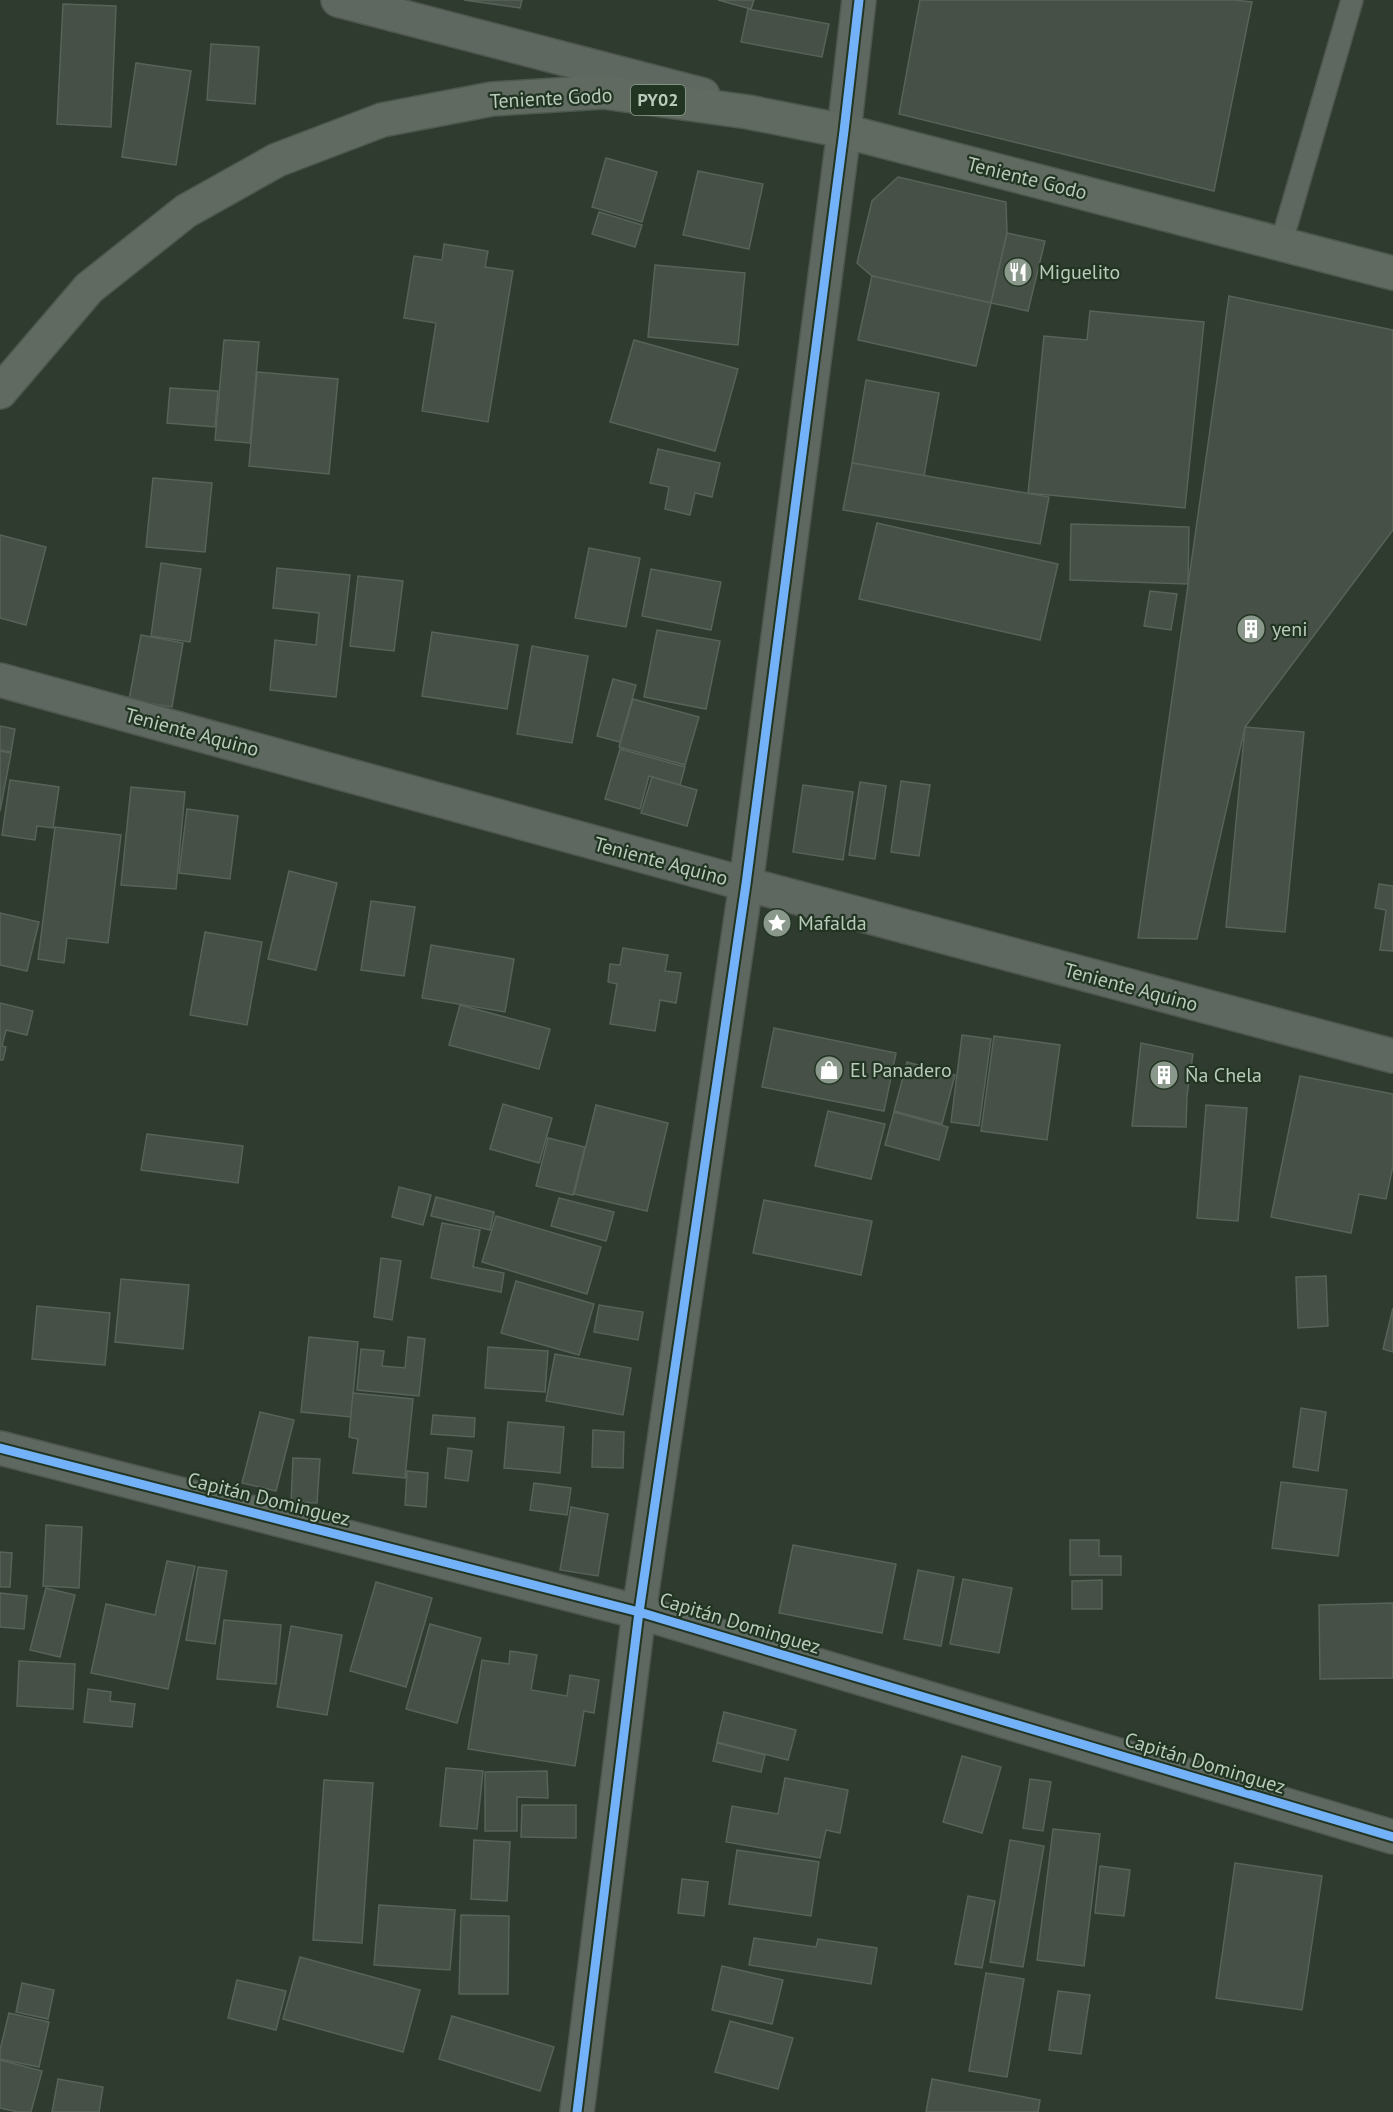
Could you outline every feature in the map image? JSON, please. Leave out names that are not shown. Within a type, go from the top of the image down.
[{"type":"main road","name":"Teniente Godo","points":[[0,392],[89,288],[186,211],[277,160],[382,120],[492,99],[603,92],[748,112],[844,131],[1393,273]]},
{"type":"street","points":[[338,0],[844,131]]},
{"type":"street","points":[[577,2112],[639,1612],[746,884],[859,0]]},
{"type":"street","name":"Teniente Aquino","points":[[0,680],[746,884],[1393,1056]]},
{"type":"street","name":"Capitán Dominguez","points":[[0,1448],[639,1612],[1393,1837]]},
{"type":"lane","points":[[1281,244],[1352,0]]},
{"type":"building","points":[[464,0],[522,0],[520,8]]},
{"type":"building","points":[[718,0],[754,0],[751,9]]},
{"type":"building","points":[[920,0],[1235,0],[1252,2],[1214,191],[899,114]]},
{"type":"building","points":[[63,4],[116,6],[111,127],[57,124]]},
{"type":"building","points":[[748,9],[829,24],[822,57],[741,42]]},
{"type":"building","points":[[211,44],[259,47],[255,104],[207,100]]},
{"type":"building","points":[[136,63],[191,71],[176,165],[122,157]]},
{"type":"building","points":[[606,158],[657,172],[642,222],[592,207]]},
{"type":"building","points":[[698,171],[763,184],[749,249],[683,235]]},
{"type":"building","points":[[898,177],[1006,202],[1007,233],[991,303],[872,276],[857,263],[872,201]]},
{"type":"building","points":[[599,212],[642,225],[635,247],[592,234]]},
{"type":"building","name":"Miguelito","points":[[1007,233],[1045,241],[1028,311],[991,303]]},
{"type":"building","points":[[444,244],[488,251],[485,267],[513,271],[488,422],[422,411],[436,323],[404,318],[414,256],[442,260]]},
{"type":"building","points":[[655,265],[745,273],[738,345],[648,337]]},
{"type":"building","points":[[872,276],[991,303],[976,366],[858,340]]},
{"type":"building","name":"yeni","points":[[1229,296],[1393,330],[1393,530],[1245,727],[1197,939],[1138,938]]},
{"type":"building","points":[[1090,311],[1204,322],[1185,508],[1028,493],[1044,336],[1087,340]]},
{"type":"building","points":[[224,340],[259,342],[250,443],[215,440]]},
{"type":"building","points":[[634,340],[738,369],[715,451],[610,422]]},
{"type":"building","points":[[257,372],[338,379],[329,474],[249,466]]},
{"type":"building","points":[[866,380],[939,393],[924,476],[852,463]]},
{"type":"building","points":[[170,388],[218,391],[215,427],[167,423]]},
{"type":"building","points":[[658,449],[720,463],[712,497],[695,493],[690,515],[665,509],[669,487],[650,483]]},
{"type":"building","points":[[852,463],[1049,497],[1040,544],[843,510]]},
{"type":"building","points":[[153,478],[212,483],[205,552],[146,547]]},
{"type":"building","points":[[877,523],[1058,564],[1040,640],[859,599]]},
{"type":"building","points":[[1071,524],[1189,527],[1188,584],[1070,580]]},
{"type":"building","points":[[0,535],[46,547],[26,625],[0,618]]},
{"type":"building","points":[[589,548],[640,558],[626,627],[575,618]]},
{"type":"building","points":[[161,563],[201,569],[190,642],[151,636]]},
{"type":"building","points":[[277,568],[350,575],[336,697],[270,690],[275,640],[316,645],[319,613],[273,608]]},
{"type":"building","points":[[651,569],[721,582],[711,630],[642,616]]},
{"type":"building","points":[[358,576],[403,581],[394,651],[350,646]]},
{"type":"building","points":[[1150,591],[1177,594],[1171,630],[1144,626]]},
{"type":"building","points":[[657,630],[720,641],[706,709],[644,697]]},
{"type":"building","points":[[432,632],[518,645],[507,709],[422,696]]},
{"type":"building","points":[[141,635],[183,643],[172,707],[129,700]]},
{"type":"building","points":[[532,646],[588,656],[572,743],[517,734]]},
{"type":"building","points":[[613,679],[636,685],[620,742],[597,736]]},
{"type":"building","points":[[633,699],[699,717],[685,765],[619,747]]},
{"type":"building","points":[[0,726],[15,729],[11,752],[0,750]]},
{"type":"building","points":[[1245,727],[1304,732],[1285,932],[1226,927]]},
{"type":"building","points":[[620,749],[685,767],[680,785],[649,776],[640,809],[605,799]]},
{"type":"building","points":[[0,751],[11,753],[0,811]]},
{"type":"building","points":[[652,777],[697,790],[687,826],[641,813]]},
{"type":"building","points":[[10,780],[59,787],[53,828],[37,826],[35,840],[2,835]]},
{"type":"building","points":[[901,781],[930,785],[919,856],[891,852]]},
{"type":"building","points":[[860,782],[886,786],[875,859],[849,855]]},
{"type":"building","points":[[803,785],[853,792],[843,860],[793,852]]},
{"type":"building","points":[[131,787],[185,792],[176,889],[121,885]]},
{"type":"building","points":[[187,809],[238,816],[230,879],[179,873]]},
{"type":"building","points":[[55,827],[121,835],[108,943],[67,938],[64,963],[38,959]]},
{"type":"building","points":[[289,871],[337,883],[316,970],[268,959]]},
{"type":"building","points":[[1379,884],[1393,886],[1393,951],[1380,950],[1386,910],[1375,908]]},
{"type":"building","points":[[371,901],[415,907],[404,976],[361,970]]},
{"type":"building","points":[[0,913],[39,922],[27,971],[0,965]]},
{"type":"building","points":[[205,932],[262,942],[247,1025],[190,1015]]},
{"type":"building","points":[[431,945],[514,959],[505,1012],[422,998]]},
{"type":"building","points":[[623,948],[668,955],[665,971],[681,973],[676,1003],[660,1000],[655,1031],[610,1024],[617,984],[608,982],[610,964],[620,965]]},
{"type":"building","points":[[0,1003],[33,1011],[27,1035],[6,1030],[2,1046],[6,1047],[3,1060],[0,1060]]},
{"type":"building","points":[[460,1005],[550,1029],[539,1069],[449,1045]]},
{"type":"building","name":"El Panadero","points":[[774,1028],[896,1053],[884,1111],[762,1087]]},
{"type":"building","points":[[962,1035],[991,1039],[979,1126],[951,1122]]},
{"type":"building","points":[[994,1036],[1060,1045],[1047,1140],[981,1131]]},
{"type":"building","name":"Ña Chela","points":[[1141,1043],[1193,1054],[1187,1096],[1186,1127],[1132,1126]]},
{"type":"building","points":[[907,1062],[955,1075],[942,1124],[894,1111]]},
{"type":"building","points":[[1300,1076],[1393,1094],[1393,1166],[1386,1199],[1359,1194],[1351,1233],[1271,1217]]},
{"type":"building","points":[[503,1104],[552,1118],[539,1163],[490,1149]]},
{"type":"building","points":[[596,1105],[668,1123],[647,1211],[574,1194]]},
{"type":"building","points":[[1206,1105],[1247,1108],[1238,1221],[1197,1218]]},
{"type":"building","points":[[828,1111],[885,1124],[871,1179],[815,1166]]},
{"type":"building","points":[[894,1112],[948,1127],[939,1160],[885,1145]]},
{"type":"building","points":[[147,1134],[243,1146],[238,1183],[141,1170]]},
{"type":"building","points":[[548,1138],[585,1147],[573,1195],[536,1186]]},
{"type":"building","points":[[399,1187],[431,1195],[423,1225],[392,1217]]},
{"type":"building","points":[[436,1197],[494,1212],[490,1230],[431,1216]]},
{"type":"building","points":[[559,1198],[614,1212],[606,1241],[551,1226]]},
{"type":"building","points":[[764,1200],[872,1221],[861,1275],[753,1253]]},
{"type":"building","points":[[496,1216],[601,1247],[587,1294],[482,1262]]},
{"type":"building","points":[[442,1223],[480,1230],[473,1267],[504,1273],[501,1292],[431,1278]]},
{"type":"building","points":[[381,1258],[401,1261],[392,1320],[374,1317]]},
{"type":"building","points":[[1326,1276],[1328,1326],[1298,1328],[1296,1277]]},
{"type":"building","points":[[121,1279],[189,1285],[183,1349],[115,1342]]},
{"type":"building","points":[[516,1281],[594,1304],[579,1355],[501,1333]]},
{"type":"building","points":[[599,1305],[643,1312],[638,1340],[594,1332]]},
{"type":"building","points":[[37,1306],[110,1313],[105,1365],[32,1359]]},
{"type":"building","points":[[1393,1308],[1393,1352],[1383,1349]]},
{"type":"building","points":[[309,1337],[358,1342],[351,1417],[301,1412]]},
{"type":"building","points":[[408,1337],[425,1339],[419,1396],[357,1390],[361,1349],[384,1351],[382,1366],[405,1368]]},
{"type":"building","points":[[488,1347],[548,1351],[545,1392],[485,1388]]},
{"type":"building","points":[[555,1354],[631,1368],[623,1415],[546,1401]]},
{"type":"building","points":[[353,1393],[413,1399],[405,1478],[353,1473],[358,1439],[349,1437]]},
{"type":"building","points":[[1301,1408],[1326,1412],[1318,1471],[1293,1467]]},
{"type":"building","points":[[260,1412],[294,1420],[276,1491],[242,1483]]},
{"type":"building","points":[[433,1415],[475,1418],[474,1437],[431,1434]]},
{"type":"building","points":[[508,1422],[564,1427],[560,1473],[504,1468]]},
{"type":"building","points":[[593,1430],[624,1432],[623,1468],[592,1467]]},
{"type":"building","points":[[448,1448],[472,1451],[468,1481],[445,1478]]},
{"type":"building","points":[[293,1458],[320,1459],[317,1503],[291,1502]]},
{"type":"building","points":[[407,1471],[428,1473],[426,1507],[405,1505]]},
{"type":"building","points":[[1281,1482],[1347,1490],[1338,1556],[1272,1548]]},
{"type":"building","points":[[534,1483],[571,1488],[567,1515],[530,1510]]},
{"type":"building","points":[[571,1507],[608,1514],[598,1576],[560,1570]]},
{"type":"building","points":[[46,1525],[82,1527],[79,1588],[43,1586]]},
{"type":"building","points":[[1070,1540],[1099,1540],[1099,1556],[1121,1556],[1121,1575],[1070,1575]]},
{"type":"building","points":[[793,1545],[896,1564],[882,1633],[779,1613]]},
{"type":"building","points":[[0,1552],[12,1553],[10,1587],[0,1587]]},
{"type":"building","points":[[167,1561],[195,1566],[168,1689],[91,1673],[106,1604],[155,1615]]},
{"type":"building","points":[[198,1567],[227,1571],[215,1644],[186,1640]]},
{"type":"building","points":[[918,1570],[954,1577],[941,1646],[904,1639]]},
{"type":"building","points":[[963,1579],[1012,1588],[999,1653],[950,1644]]},
{"type":"building","points":[[1102,1580],[1102,1609],[1072,1609],[1072,1581]]},
{"type":"building","points":[[376,1582],[432,1598],[406,1687],[350,1671]]},
{"type":"building","points":[[46,1588],[75,1595],[60,1657],[30,1650]]},
{"type":"building","points":[[0,1593],[27,1596],[24,1629],[0,1627]]},
{"type":"building","points":[[1393,1603],[1393,1678],[1320,1679],[1319,1605]]},
{"type":"building","points":[[224,1620],[281,1625],[276,1684],[217,1679]]},
{"type":"building","points":[[430,1624],[481,1638],[457,1723],[406,1709]]},
{"type":"building","points":[[291,1626],[342,1635],[327,1715],[277,1707]]},
{"type":"building","points":[[510,1651],[537,1655],[531,1690],[567,1696],[570,1675],[599,1680],[594,1713],[584,1711],[575,1766],[468,1749],[482,1660],[509,1664]]},
{"type":"building","points":[[19,1661],[75,1664],[73,1709],[17,1706]]},
{"type":"building","points":[[88,1689],[111,1692],[110,1701],[135,1704],[132,1727],[84,1722]]},
{"type":"building","points":[[724,1712],[796,1730],[788,1760],[717,1742]]},
{"type":"building","points":[[717,1743],[765,1755],[761,1772],[713,1761]]},
{"type":"building","points":[[962,1756],[1001,1767],[982,1833],[943,1822]]},
{"type":"building","points":[[446,1768],[483,1771],[477,1829],[440,1826]]},
{"type":"building","points":[[547,1771],[548,1798],[517,1797],[517,1831],[485,1831],[485,1772]]},
{"type":"building","points":[[785,1778],[848,1790],[840,1833],[826,1830],[820,1858],[726,1842],[732,1806],[778,1814]]},
{"type":"building","points":[[1030,1779],[1051,1782],[1043,1831],[1023,1828]]},
{"type":"building","points":[[324,1780],[373,1783],[362,1943],[313,1940]]},
{"type":"building","points":[[522,1805],[576,1805],[576,1838],[521,1837]]},
{"type":"building","points":[[1053,1829],[1100,1834],[1084,1966],[1037,1960]]},
{"type":"building","points":[[474,1840],[510,1842],[507,1901],[471,1899]]},
{"type":"building","points":[[1010,1840],[1044,1846],[1023,1967],[990,1962]]},
{"type":"building","points":[[737,1850],[819,1862],[811,1916],[729,1904]]},
{"type":"building","points":[[1235,1863],[1322,1876],[1302,2010],[1216,1998]]},
{"type":"building","points":[[1100,1866],[1130,1870],[1124,1916],[1095,1913]]},
{"type":"building","points":[[682,1879],[708,1882],[704,1916],[678,1913]]},
{"type":"building","points":[[968,1896],[995,1901],[982,1968],[955,1964]]},
{"type":"building","points":[[379,1905],[455,1910],[450,1970],[374,1965]]},
{"type":"building","points":[[461,1915],[509,1916],[508,1994],[459,1994]]},
{"type":"building","points":[[754,1938],[816,1947],[818,1939],[877,1948],[871,1984],[749,1965]]},
{"type":"building","points":[[300,1957],[420,1990],[403,2052],[283,2019]]},
{"type":"building","points":[[722,1966],[783,1980],[772,2024],[712,2010]]},
{"type":"building","points":[[986,1973],[1024,1979],[1007,2077],[969,2071]]},
{"type":"building","points":[[237,1980],[286,1991],[276,2030],[228,2018]]},
{"type":"building","points":[[22,1983],[54,1990],[48,2019],[16,2012]]},
{"type":"building","points":[[1058,1991],[1090,1995],[1081,2054],[1049,2050]]},
{"type":"building","points":[[9,2013],[49,2022],[39,2067],[0,2059]]},
{"type":"building","points":[[452,2016],[554,2047],[540,2091],[439,2059]]},
{"type":"building","points":[[730,2021],[793,2038],[778,2089],[715,2072]]},
{"type":"building","points":[[0,2060],[42,2071],[31,2112],[0,2108]]},
{"type":"building","points":[[58,2079],[103,2087],[99,2112],[52,2112]]},
{"type":"building","points":[[932,2079],[1040,2100],[1038,2112],[926,2112]]},
{"type":"cycle path","points":[[577,2112],[639,1612],[746,884],[859,0]]},
{"type":"cycle path","points":[[0,1448],[639,1612],[1393,1837]]},
{"type":"place","name":"Miguelito","points":[[1018,272]]},
{"type":"place","name":"yeni","points":[[1251,629]]},
{"type":"place","name":"Mafalda","points":[[777,923]]},
{"type":"place","name":"El Panadero","points":[[829,1070]]},
{"type":"place","name":"Ña Chela","points":[[1164,1075]]}]
